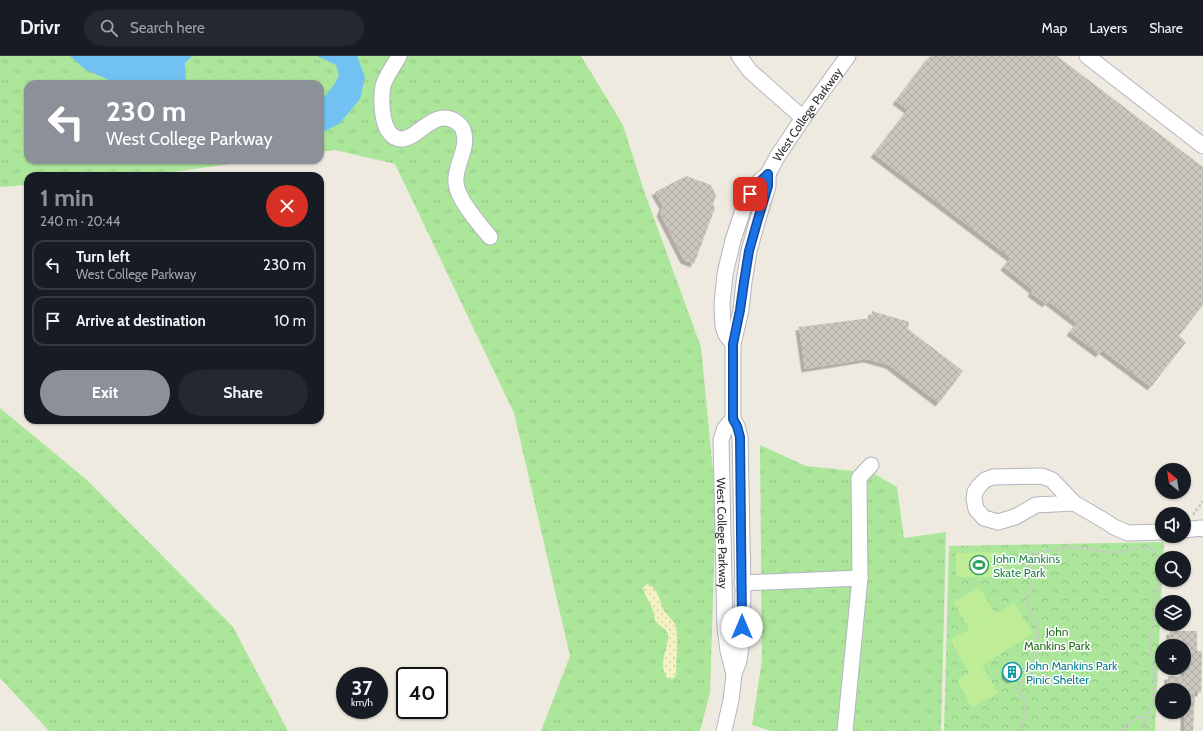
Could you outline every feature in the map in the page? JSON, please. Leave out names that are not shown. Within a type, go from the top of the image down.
[{"type":"street","points":[[399,56],[388,74],[383,86],[382,113],[387,129],[390,134],[399,139],[405,139],[431,122],[443,118],[453,120],[461,126],[464,130],[465,146],[457,171],[457,189],[473,216],[490,237]]},
{"type":"street","points":[[739,56],[750,71],[803,118]]},
{"type":"street","name":"West College Parkway","points":[[724,731],[731,700],[734,674],[739,661],[742,639],[740,437],[733,419],[733,344],[749,251],[768,186],[768,174],[803,118],[848,56]]},
{"type":"street","points":[[1087,56],[1203,146]]},
{"type":"street","name":"West College Parkway","points":[[733,419],[725,428],[721,440],[725,628],[728,651],[734,674]]},
{"type":"street","points":[[845,731],[860,578],[859,478],[870,465]]},
{"type":"street","points":[[1074,503],[1036,505],[1014,517],[998,522],[984,518],[976,509],[974,492],[985,480],[994,476],[1042,476],[1052,480],[1074,503],[1114,527],[1128,533],[1155,532]]},
{"type":"street","points":[[742,583],[860,578]]},
{"type":"path","points":[[1196,525],[1203,501]]},
{"type":"path","points":[[1017,731],[1026,718],[1024,699],[1017,688],[1026,678],[1032,681],[1038,631],[1027,600],[1032,586],[1025,555],[1068,547],[1118,553],[1140,547],[1158,549]]},
{"type":"path","points":[[1145,731],[1146,716],[1153,704],[1154,675],[1150,645],[1158,585],[1158,559],[1153,549]]},
{"type":"path","points":[[1120,731],[1136,718],[1146,716]]},
{"type":"green space","points":[[0,56],[581,56],[623,125],[644,191],[701,347],[716,503],[710,693],[700,731],[541,731],[570,656],[514,413],[395,164],[335,150],[324,151],[324,80],[24,80],[24,164],[231,164],[172,172],[24,172],[24,185],[0,187]]},
{"type":"green space","points":[[0,408],[87,480],[233,627],[288,731],[49,731],[0,678]]},
{"type":"green space","points":[[760,445],[806,466],[873,473],[897,487],[904,538],[946,532],[941,731],[771,731],[752,725],[762,660]]},
{"type":"green space","name":"John Mankins Park","points":[[1164,543],[1163,551],[1155,551],[1155,587],[1162,587],[1161,595],[1155,595],[1155,631],[1160,631],[1159,639],[1155,639],[1155,675],[1158,675],[1157,683],[1155,683],[1155,731],[944,731],[949,546]]},
{"type":"green space","name":"John Mankins Skate Park","points":[[1002,552],[1002,577],[956,577],[956,553]]},
{"type":"green space","points":[[979,587],[995,613],[976,625],[1014,603],[1033,634],[982,665],[998,693],[972,708],[957,680],[969,672],[950,640],[970,629],[953,602]]},
{"type":"sand","points":[[647,584],[654,589],[665,612],[675,624],[677,641],[676,675],[672,679],[667,678],[663,664],[668,641],[667,632],[655,621],[652,607],[643,588]]},
{"type":"water","points":[[70,56],[192,56],[185,63],[186,80],[109,80],[86,70]]},
{"type":"water","points":[[317,56],[357,56],[365,77],[360,99],[339,124],[324,131],[324,97],[334,85],[339,75],[336,65]]},
{"type":"building","points":[[930,56],[1057,56],[1203,167],[1203,305],[1179,336],[1186,342],[1151,387],[1102,350],[1099,354],[1070,332],[1077,323],[1048,301],[1046,304],[1031,293],[1033,290],[1004,267],[1011,258],[874,154],[908,110],[896,101]]},
{"type":"building","points":[[686,176],[711,185],[716,195],[713,204],[715,208],[694,264],[684,260],[660,213],[663,206],[655,192]]},
{"type":"building","points":[[872,311],[909,322],[908,329],[963,371],[939,403],[889,365],[867,359],[805,369],[799,327],[871,318]]},
{"type":"building","points":[[1170,631],[1197,631],[1197,651],[1202,651],[1201,693],[1195,693],[1193,731],[1184,731],[1184,719],[1191,719],[1191,683],[1168,683],[1168,676],[1184,677],[1184,675],[1191,675],[1191,639],[1169,639]]},
{"type":"building","name":"John Mankins Park Pinic Shelter","points":[[1012,664],[1019,668],[1019,677],[1011,680],[1005,676],[1005,668]]},
{"type":"place","name":"John Mankins Skate Park","points":[[979,565]]},
{"type":"place","name":"John Mankins Park Pinic Shelter","points":[[1012,672]]},
{"type":"route","points":[[742,627],[743,590],[740,437],[733,419],[733,344],[749,251],[768,186],[768,174],[754,187],[750,194]]}]
